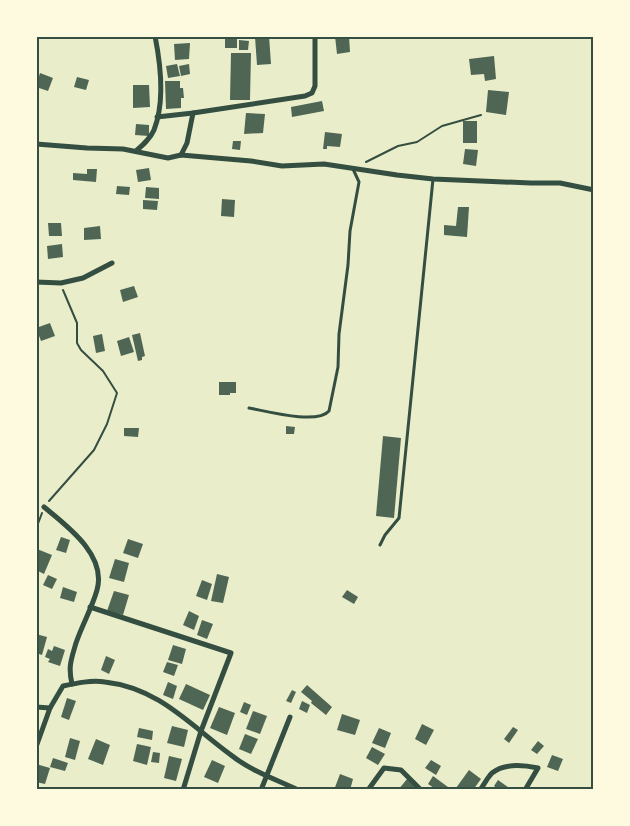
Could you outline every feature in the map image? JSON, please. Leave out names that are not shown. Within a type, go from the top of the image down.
[{"type":"street","points":[[136,152],[151,136],[160,100],[160,75],[155,36]]},
{"type":"street","points":[[157,117],[305,96],[312,92],[315,86],[316,36]]},
{"type":"street","points":[[181,155],[187,142],[193,113]]},
{"type":"street","points":[[36,144],[123,149],[168,158],[181,155],[251,161],[282,166],[324,164],[433,179],[560,183],[594,190]]},
{"type":"street","points":[[36,282],[60,283],[83,278],[112,263]]},
{"type":"street","points":[[44,507],[67,526],[91,554],[96,564],[98,584],[69,665],[72,684]]},
{"type":"street","points":[[90,607],[230,653],[201,731],[183,790]]},
{"type":"street","points":[[36,747],[50,708],[63,686],[104,682],[142,691],[160,700],[231,756],[250,768],[298,790]]},
{"type":"street","points":[[36,707],[50,708]]},
{"type":"street","points":[[261,790],[290,716]]},
{"type":"street","points":[[480,790],[492,773],[504,768],[516,765],[538,768],[525,790]]},
{"type":"street","points":[[368,790],[384,768],[401,770],[421,790]]},
{"type":"lane","points":[[249,408],[308,418],[322,417],[329,411],[338,367],[339,334],[348,265],[350,231],[359,182],[353,169]]},
{"type":"lane","points":[[380,545],[384,535],[400,518],[433,179]]},
{"type":"path","points":[[360,170],[371,159],[398,146],[417,142],[442,126],[481,116]]},
{"type":"path","points":[[36,529],[44,507],[94,450],[107,424],[117,393],[103,371],[80,350],[77,343],[77,323],[60,283]]},
{"type":"building","points":[[225,36],[237,36],[237,48],[225,48]]},
{"type":"building","points":[[269,36],[271,64],[257,65],[255,37]]},
{"type":"building","points":[[335,36],[349,36],[350,52],[337,54]]},
{"type":"building","points":[[239,40],[249,41],[248,50],[239,50]]},
{"type":"building","points":[[190,43],[189,59],[175,60],[174,44]]},
{"type":"building","points":[[231,53],[251,53],[250,100],[230,100]]},
{"type":"building","points":[[494,56],[496,79],[485,81],[484,74],[471,75],[469,59]]},
{"type":"building","points":[[177,64],[180,76],[168,78],[166,66]]},
{"type":"building","points":[[189,64],[190,74],[181,76],[179,66]]},
{"type":"building","points":[[40,73],[53,78],[48,91],[36,87]]},
{"type":"building","points":[[77,77],[89,80],[86,90],[74,87]]},
{"type":"building","points":[[165,81],[180,81],[180,88],[183,88],[184,98],[181,98],[181,108],[166,109]]},
{"type":"building","points":[[133,85],[149,85],[150,107],[133,108]]},
{"type":"building","points":[[488,90],[509,92],[506,115],[486,112]]},
{"type":"building","points":[[322,101],[324,111],[292,117],[291,107]]},
{"type":"building","points":[[246,113],[265,114],[263,133],[244,134]]},
{"type":"building","points":[[463,121],[477,121],[477,143],[463,143]]},
{"type":"building","points":[[136,124],[149,125],[149,136],[135,135]]},
{"type":"building","points":[[325,132],[342,134],[340,147],[327,146],[327,149],[323,149]]},
{"type":"building","points":[[233,141],[241,141],[240,150],[232,149]]},
{"type":"building","points":[[465,149],[478,150],[476,166],[463,164]]},
{"type":"building","points":[[149,168],[151,180],[138,182],[136,170]]},
{"type":"building","points":[[87,169],[97,169],[96,182],[73,180],[73,173],[87,174]]},
{"type":"building","points":[[117,186],[130,187],[129,195],[116,194]]},
{"type":"building","points":[[146,187],[159,188],[159,199],[145,198]]},
{"type":"building","points":[[222,199],[235,200],[234,217],[221,216]]},
{"type":"building","points":[[143,200],[158,201],[157,210],[143,209]]},
{"type":"building","points":[[458,207],[469,207],[467,237],[444,235],[444,225],[456,226]]},
{"type":"building","points":[[48,223],[61,223],[62,236],[49,236]]},
{"type":"building","points":[[100,226],[101,239],[84,240],[84,228]]},
{"type":"building","points":[[62,244],[63,257],[48,259],[47,246]]},
{"type":"building","points":[[134,286],[138,297],[123,302],[120,290]]},
{"type":"building","points":[[50,323],[55,336],[41,341],[36,328]]},
{"type":"building","points":[[140,333],[145,356],[142,357],[142,360],[138,361],[132,335]]},
{"type":"building","points":[[102,334],[105,351],[96,353],[93,336]]},
{"type":"building","points":[[129,337],[134,352],[121,356],[117,341]]},
{"type":"building","points":[[219,382],[236,382],[236,393],[219,395]]},
{"type":"building","points":[[286,426],[295,427],[294,434],[286,434]]},
{"type":"building","points":[[124,428],[139,428],[138,437],[124,436]]},
{"type":"building","points":[[383,436],[401,438],[394,518],[376,516]]},
{"type":"building","points":[[61,537],[70,540],[66,553],[56,550]]},
{"type":"building","points":[[128,539],[143,544],[138,558],[123,553]]},
{"type":"building","points":[[37,549],[52,555],[44,574],[36,570]]},
{"type":"building","points":[[115,559],[129,563],[124,582],[109,578]]},
{"type":"building","points":[[217,574],[229,577],[223,603],[211,601]]},
{"type":"building","points":[[48,575],[57,579],[52,589],[43,585]]},
{"type":"building","points":[[202,580],[212,584],[207,600],[196,596]]},
{"type":"building","points":[[63,587],[77,592],[74,602],[60,598]]},
{"type":"building","points":[[347,590],[358,597],[354,604],[342,597]]},
{"type":"building","points":[[114,591],[129,595],[123,615],[107,611]]},
{"type":"building","points":[[189,611],[199,616],[194,630],[183,625]]},
{"type":"building","points":[[202,620],[213,624],[207,639],[197,635]]},
{"type":"building","points":[[36,634],[47,637],[42,655],[36,653]]},
{"type":"building","points":[[173,645],[186,649],[182,664],[168,660]]},
{"type":"building","points":[[54,646],[65,650],[60,666],[48,662],[50,659],[45,657],[48,649],[52,651]]},
{"type":"building","points":[[106,656],[115,660],[109,674],[101,670]]},
{"type":"building","points":[[167,662],[178,665],[174,676],[163,672]]},
{"type":"building","points":[[168,682],[177,686],[173,699],[163,695]]},
{"type":"building","points":[[186,684],[210,695],[203,710],[179,699]]},
{"type":"building","points":[[307,685],[332,707],[326,715],[301,692]]},
{"type":"building","points":[[292,690],[296,692],[291,703],[286,701]]},
{"type":"building","points":[[67,698],[76,701],[69,720],[61,717]]},
{"type":"building","points":[[302,701],[310,705],[307,713],[299,709]]},
{"type":"building","points":[[244,702],[251,705],[247,715],[240,712]]},
{"type":"building","points":[[219,707],[235,713],[227,735],[210,728]]},
{"type":"building","points":[[253,711],[267,716],[260,734],[246,729]]},
{"type":"building","points":[[342,714],[360,720],[355,735],[337,730]]},
{"type":"building","points":[[422,724],[434,730],[426,745],[415,739]]},
{"type":"building","points":[[172,726],[188,730],[184,747],[167,743]]},
{"type":"building","points":[[513,727],[518,730],[509,743],[504,739]]},
{"type":"building","points":[[139,728],[153,731],[152,740],[137,737]]},
{"type":"building","points":[[379,728],[391,733],[385,748],[372,743]]},
{"type":"building","points":[[245,734],[258,739],[251,754],[239,749]]},
{"type":"building","points":[[70,738],[80,741],[75,760],[65,757]]},
{"type":"building","points":[[96,739],[110,745],[103,765],[88,759]]},
{"type":"building","points":[[538,741],[544,746],[537,754],[531,750]]},
{"type":"building","points":[[137,744],[151,747],[147,765],[133,761]]},
{"type":"building","points":[[372,747],[385,754],[378,765],[366,758]]},
{"type":"building","points":[[153,752],[160,753],[159,763],[151,762]]},
{"type":"building","points":[[552,755],[563,759],[558,771],[547,767]]},
{"type":"building","points":[[169,756],[182,759],[176,781],[164,778]]},
{"type":"building","points":[[53,758],[68,763],[65,771],[50,767]]},
{"type":"building","points":[[212,760],[225,766],[218,783],[204,777]]},
{"type":"building","points":[[431,760],[441,766],[436,775],[425,768]]},
{"type":"building","points":[[36,764],[50,768],[45,784],[36,782]]},
{"type":"building","points":[[469,770],[481,779],[473,790],[459,790],[456,788]]},
{"type":"building","points":[[340,774],[353,779],[350,790],[334,790]]},
{"type":"building","points":[[433,776],[448,787],[446,790],[437,790],[428,784]]},
{"type":"building","points":[[407,779],[415,786],[412,790],[398,790]]},
{"type":"building","points":[[498,780],[512,790],[499,790],[494,786]]}]
